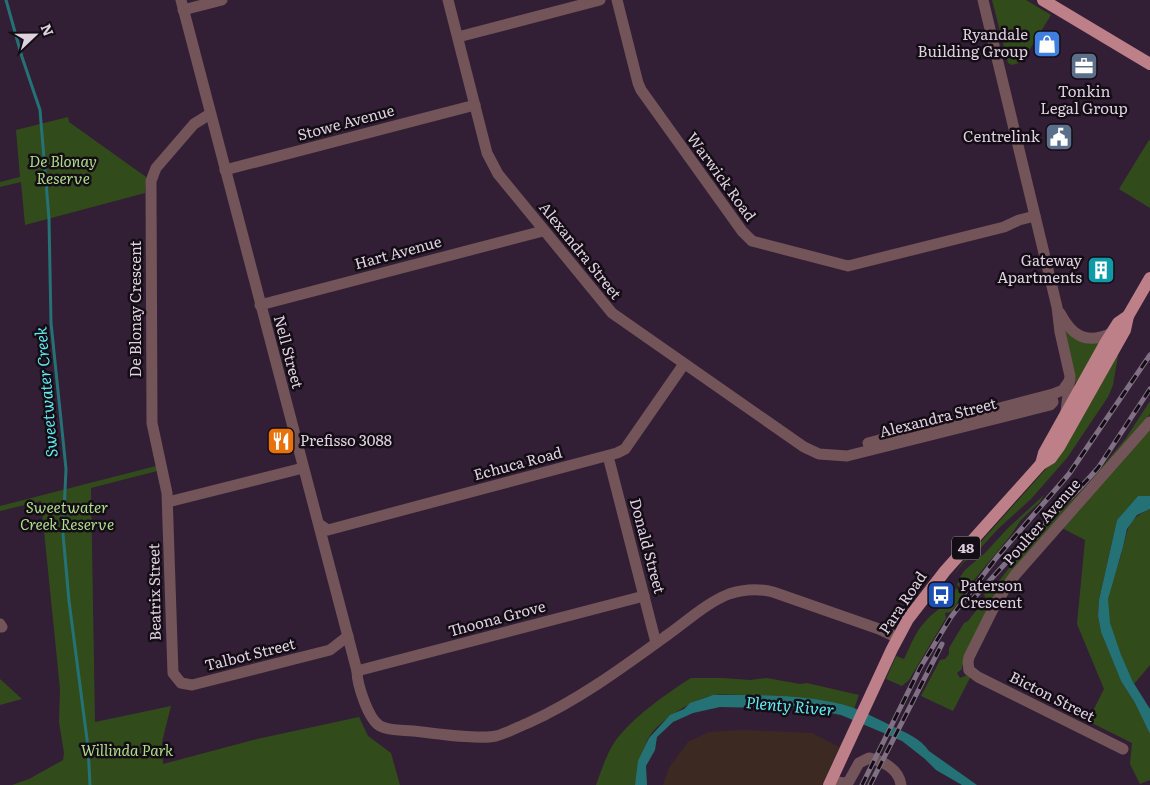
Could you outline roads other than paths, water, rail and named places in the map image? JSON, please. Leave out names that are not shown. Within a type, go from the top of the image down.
[{"type":"main road","points":[[1043,0],[1150,64]]},
{"type":"main road","name":"Para Road","points":[[830,783],[898,638],[915,609],[945,571],[1041,464],[1051,458],[1063,441],[1125,330],[1128,316],[1150,278]]},
{"type":"main road","name":"Para Road","points":[[1041,464],[1044,453],[1112,333],[1121,319],[1128,316]]},
{"type":"street","points":[[182,5],[222,0]]},
{"type":"street","name":"Alexandra Street","points":[[448,0],[487,153],[493,168],[612,313],[804,447],[823,455],[1051,395],[1063,390],[1070,380]]},
{"type":"street","points":[[458,37],[600,0]]},
{"type":"street","name":"Warwick Road","points":[[617,0],[641,90],[742,231],[752,241],[848,266],[1004,227],[1020,226],[1036,219]]},
{"type":"street","points":[[983,0],[1057,307],[1070,380],[1066,413]]},
{"type":"street","name":"Nell Street","points":[[182,5],[319,524],[360,688],[368,711],[376,723],[387,728],[474,736],[497,736],[565,705],[656,643]]},
{"type":"street","name":"Stowe Avenue","points":[[225,170],[475,105]]},
{"type":"street","name":"De Blonay Crescent","points":[[168,502],[166,483],[152,422],[151,181],[156,168],[191,128],[212,119]]},
{"type":"street","name":"Hart Avenue","points":[[260,305],[543,230]]},
{"type":"street","points":[[1057,307],[1067,326],[1079,336],[1096,338],[1112,333]]},
{"type":"street","name":"Echuca Road","points":[[319,524],[328,530],[608,456],[625,448],[684,364]]},
{"type":"street","name":"Poulter Avenue","points":[[964,673],[969,656],[1005,588],[1150,422]]},
{"type":"street","name":"Donald Street","points":[[608,456],[656,643]]},
{"type":"street","points":[[168,502],[303,468]]},
{"type":"street","name":"Beatrix Street","points":[[168,502],[172,667],[177,680]]},
{"type":"street","points":[[656,643],[710,604],[730,594],[748,589],[773,592],[879,629],[898,638]]},
{"type":"street","name":"Thoona Grove","points":[[357,671],[644,596]]},
{"type":"street","name":"Talbot Street","points":[[330,650],[348,636]]},
{"type":"street","name":"Talbot Street","points":[[177,680],[186,685],[192,685],[330,650],[352,653]]},
{"type":"street","name":"Bicton Street","points":[[964,673],[978,677],[1123,749]]},
{"type":"street","points":[[830,783],[849,782],[860,763],[868,758],[877,760],[894,770],[899,776],[900,785]]},
{"type":"water","points":[[1138,496],[1150,496],[1150,509],[1137,515],[1127,529],[1108,599],[1110,623],[1121,655],[1133,682],[1150,709],[1150,734],[1135,703],[1121,681],[1101,632],[1098,616],[1099,600],[1117,520]]},
{"type":"water","name":"Plenty River","points":[[713,695],[766,695],[803,698],[838,703],[854,708],[912,736],[929,751],[977,785],[962,785],[936,770],[902,741],[886,734],[841,715],[795,706],[769,708],[720,707],[693,713],[673,722],[657,737],[655,750],[646,766],[647,785],[635,785],[638,761],[649,738],[670,715],[684,709],[690,703]]},
{"type":"waterway","name":"Sweetwater Creek","points":[[6,0],[22,57],[40,110],[49,219],[51,323],[66,469],[63,534],[69,601],[88,747],[90,785]]},
{"type":"railway","points":[[862,785],[920,668],[951,617],[997,557],[1069,474],[1150,355]]},
{"type":"railway","points":[[970,602],[1098,468],[1150,389]]},
{"type":"railway","points":[[870,785],[942,644]]},
{"type":"place","name":"Ryandale Building Group","points":[[1047,44]]},
{"type":"place","name":"Tonkin Legal Group","points":[[1084,66]]},
{"type":"place","name":"Centrelink","points":[[1059,137]]},
{"type":"place","name":"Gateway Apartments","points":[[1101,270]]},
{"type":"place","name":"Prefisso 3088","points":[[281,441]]},
{"type":"place","name":"Paterson Crescent","points":[[941,595]]},
{"type":"park label","name":"De Blonay Reserve","points":[[63,170]]},
{"type":"park label","name":"Sweetwater Creek Reserve","points":[[67,516]]},
{"type":"park label","name":"Willinda Park","points":[[127,751]]}]
